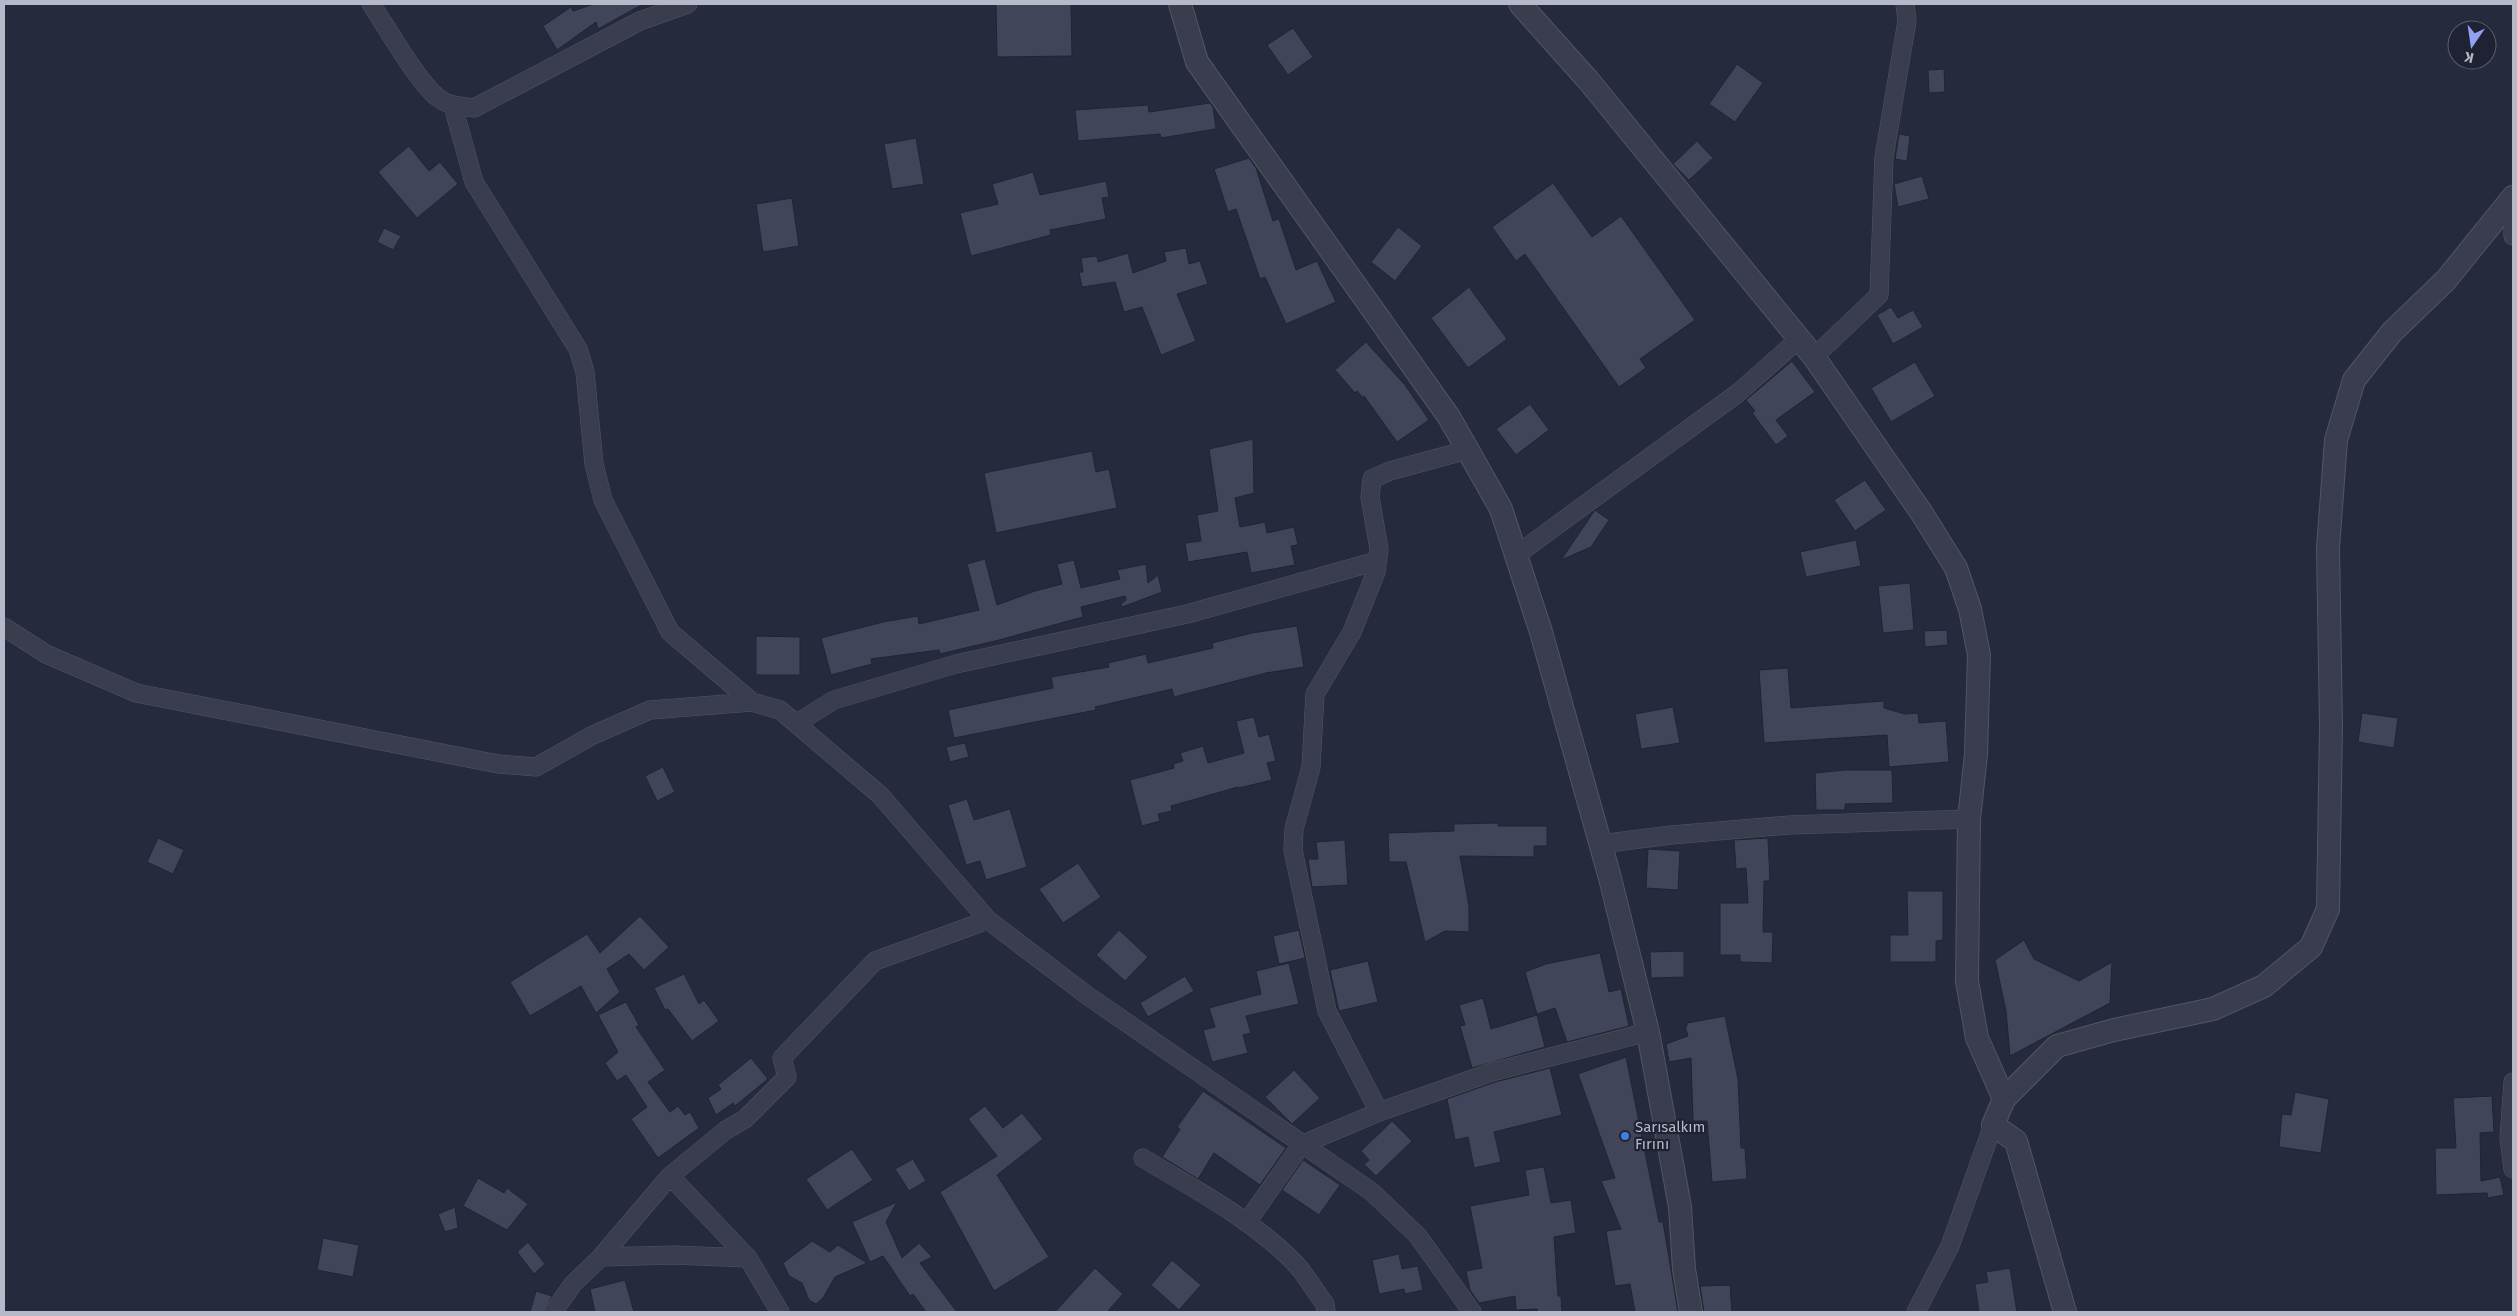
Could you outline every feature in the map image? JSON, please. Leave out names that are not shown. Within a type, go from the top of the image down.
[{"type":"street","points":[[371,4],[437,96],[453,106],[474,108],[640,21],[688,4]]},
{"type":"street","points":[[1180,4],[1197,62],[1449,417],[1501,509],[1541,632],[1600,844],[1648,1032],[1680,1207],[1684,1269],[1691,1312]]},
{"type":"street","points":[[1520,4],[1588,80],[1814,358],[1922,512],[1956,568],[1970,609],[1979,655],[1976,754],[1969,819],[1967,981],[1977,1038],[2004,1099]]},
{"type":"street","points":[[1814,358],[1879,295],[1884,158],[1907,22],[1904,4]]},
{"type":"street","points":[[453,106],[474,182],[578,349],[585,372],[594,464],[602,500],[670,632],[752,702]]},
{"type":"street","points":[[2513,198],[2513,236]]},
{"type":"street","points":[[1916,1312],[1950,1246],[2004,1099],[2057,1046],[2114,1030],[2213,1009],[2264,986],[2311,947],[2328,909],[2331,726],[2328,548],[2336,440],[2354,380],[2392,332],[2446,280],[2513,198]]},
{"type":"street","points":[[1516,555],[1738,393],[1799,339]]},
{"type":"street","points":[[1379,1112],[1327,1012],[1293,850],[1294,829],[1311,768],[1315,694],[1352,632],[1376,572],[1379,550],[1370,497],[1372,480],[1390,471],[1468,450]]},
{"type":"street","points":[[797,723],[834,700],[956,664],[1187,614],[1377,561]]},
{"type":"street","points":[[4,627],[46,654],[136,693],[498,764],[536,767],[593,735],[650,710],[752,702],[780,710],[880,795],[988,920],[1088,996],[1301,1145],[1372,1192],[1418,1236],[1472,1312]]},
{"type":"street","points":[[1600,844],[1671,835],[1790,825],[1969,819]]},
{"type":"street","points":[[553,1312],[573,1284],[601,1257],[670,1176],[726,1130],[745,1119],[787,1077],[782,1058],[875,961],[988,920]]},
{"type":"street","points":[[1247,1222],[1301,1145],[1379,1112],[1492,1072],[1648,1032]]},
{"type":"street","points":[[2513,1082],[2509,1138],[2513,1169]]},
{"type":"street","points":[[1993,1125],[2016,1141],[2066,1312]]},
{"type":"street","points":[[1143,1158],[1247,1222],[1294,1262],[1325,1304],[1326,1312]]},
{"type":"street","points":[[670,1176],[748,1258],[780,1312]]},
{"type":"street","points":[[601,1257],[674,1255],[748,1258]]},
{"type":"building","points":[[594,4],[643,4],[598,29],[596,22],[557,50],[543,26],[571,7],[573,11]]},
{"type":"building","points":[[996,4],[1071,4],[1072,56],[997,57]]},
{"type":"building","points":[[1293,28],[1313,57],[1288,75],[1267,45]]},
{"type":"building","points":[[1737,64],[1763,83],[1735,122],[1709,104]]},
{"type":"building","points":[[1944,69],[1945,92],[1929,93],[1928,70]]},
{"type":"building","points":[[1210,103],[1213,107],[1216,129],[1161,138],[1160,134],[1078,141],[1075,110],[1148,105],[1149,112]]},
{"type":"building","points":[[1899,134],[1910,136],[1907,161],[1895,159]]},
{"type":"building","points":[[916,138],[924,184],[892,189],[884,144]]},
{"type":"building","points":[[1697,141],[1713,158],[1689,180],[1673,164]]},
{"type":"building","points":[[409,146],[429,171],[440,162],[458,184],[417,218],[378,172]]},
{"type":"building","points":[[1249,158],[1256,168],[1273,221],[1279,219],[1296,270],[1317,261],[1336,302],[1286,324],[1265,277],[1260,279],[1236,209],[1228,212],[1214,169]]},
{"type":"building","points":[[1033,172],[1040,195],[1106,181],[1109,197],[1102,198],[1106,219],[1050,230],[1051,235],[971,256],[960,213],[998,204],[992,184]]},
{"type":"building","points":[[1922,176],[1929,199],[1898,207],[1894,184]]},
{"type":"building","points":[[1553,183],[1592,237],[1621,216],[1695,320],[1640,359],[1646,368],[1619,387],[1525,254],[1516,261],[1492,227]]},
{"type":"building","points":[[792,198],[799,246],[763,252],[756,204]]},
{"type":"building","points":[[1398,227],[1422,246],[1395,281],[1371,262]]},
{"type":"building","points":[[384,228],[401,236],[393,250],[377,242]]},
{"type":"building","points":[[1186,248],[1189,264],[1200,261],[1208,284],[1177,294],[1196,341],[1161,355],[1142,307],[1124,312],[1115,282],[1082,287],[1079,272],[1083,272],[1081,258],[1097,256],[1098,262],[1128,253],[1133,273],[1166,261],[1164,252]]},
{"type":"building","points":[[1469,287],[1507,339],[1468,368],[1431,318]]},
{"type":"building","points":[[1891,307],[1898,318],[1913,310],[1923,327],[1893,344],[1877,315]]},
{"type":"building","points":[[1366,342],[1405,385],[1429,420],[1397,442],[1364,396],[1363,398],[1357,391],[1355,393],[1335,370]]},
{"type":"building","points":[[1792,361],[1815,392],[1776,420],[1788,436],[1776,445],[1752,413],[1755,411],[1746,400]]},
{"type":"building","points":[[1915,362],[1935,396],[1891,422],[1871,388]]},
{"type":"building","points":[[1530,404],[1549,430],[1516,455],[1496,429]]},
{"type":"building","points":[[1253,439],[1254,493],[1235,498],[1240,527],[1265,522],[1267,533],[1294,527],[1298,545],[1291,546],[1295,565],[1251,573],[1247,552],[1188,562],[1185,543],[1201,541],[1197,515],[1218,511],[1209,449]]},
{"type":"building","points":[[1092,451],[1096,472],[1109,469],[1117,508],[996,533],[984,473]]},
{"type":"building","points":[[1865,480],[1886,510],[1855,531],[1834,500]]},
{"type":"building","points":[[1595,510],[1609,520],[1591,547],[1561,560]]},
{"type":"building","points":[[1856,540],[1861,566],[1806,577],[1800,552]]},
{"type":"building","points":[[985,559],[997,605],[1035,591],[1062,584],[1057,564],[1074,560],[1081,588],[1120,579],[1117,570],[1146,564],[1148,583],[1158,575],[1162,592],[1122,607],[1121,604],[1126,600],[1125,596],[1081,607],[1083,617],[999,640],[940,654],[939,650],[871,659],[872,664],[831,675],[821,638],[883,622],[918,616],[919,624],[979,610],[967,564]]},
{"type":"building","points":[[1910,583],[1914,630],[1883,633],[1878,586]]},
{"type":"building","points":[[1297,626],[1304,667],[1266,673],[1174,697],[1172,689],[1095,707],[1096,710],[954,738],[948,710],[1053,688],[1051,677],[1109,667],[1108,663],[1146,654],[1148,663],[1213,648],[1212,643],[1252,633]]},
{"type":"building","points":[[1947,630],[1948,645],[1925,647],[1924,631]]},
{"type":"building","points":[[756,636],[800,637],[800,675],[756,675]]},
{"type":"building","points":[[1788,668],[1791,708],[1884,701],[1884,708],[1905,714],[1918,713],[1919,723],[1946,721],[1949,762],[1889,767],[1887,735],[1764,743],[1759,670]]},
{"type":"building","points":[[1673,707],[1680,743],[1641,749],[1635,714]]},
{"type":"building","points":[[2362,713],[2398,718],[2394,748],[2358,742]]},
{"type":"building","points":[[1254,717],[1259,737],[1269,734],[1276,761],[1267,763],[1272,780],[1238,787],[1171,806],[1172,811],[1158,814],[1160,821],[1142,826],[1130,780],[1174,768],[1173,764],[1183,761],[1180,753],[1203,746],[1208,763],[1244,753],[1236,721]]},
{"type":"building","points":[[965,743],[969,757],[950,762],[946,747]]},
{"type":"building","points":[[663,767],[675,792],[657,801],[645,776]]},
{"type":"building","points":[[1845,770],[1892,770],[1893,803],[1845,804],[1845,810],[1816,810],[1815,773]]},
{"type":"building","points":[[967,799],[974,820],[1010,809],[1027,867],[986,880],[980,861],[966,865],[948,805]]},
{"type":"building","points":[[1498,823],[1498,826],[1547,826],[1547,846],[1534,846],[1534,857],[1460,856],[1469,906],[1469,932],[1445,931],[1425,942],[1406,862],[1389,862],[1388,833],[1454,831],[1454,824]]},
{"type":"building","points":[[158,838],[184,850],[173,874],[147,862]]},
{"type":"building","points":[[1768,838],[1770,881],[1764,881],[1763,932],[1773,932],[1772,963],[1740,962],[1740,955],[1720,955],[1720,903],[1748,903],[1746,868],[1736,869],[1734,840]]},
{"type":"building","points":[[1345,840],[1348,885],[1312,887],[1308,859],[1318,859],[1316,842]]},
{"type":"building","points":[[1648,849],[1680,851],[1678,890],[1646,888]]},
{"type":"building","points":[[1078,863],[1101,897],[1063,923],[1039,889]]},
{"type":"building","points":[[1907,891],[1943,891],[1943,940],[1936,941],[1936,962],[1890,962],[1890,935],[1908,935]]},
{"type":"building","points":[[640,916],[669,947],[644,970],[629,954],[607,969],[620,992],[596,1013],[581,986],[530,1016],[510,982],[587,934],[600,953]]},
{"type":"building","points":[[1119,930],[1148,957],[1125,981],[1096,955]]},
{"type":"building","points":[[1299,930],[1305,958],[1279,964],[1273,936]]},
{"type":"building","points":[[2024,940],[2034,959],[2079,981],[2112,962],[2110,1003],[2010,1056],[2006,1011],[1995,960]]},
{"type":"building","points":[[1684,951],[1684,977],[1651,978],[1650,952]]},
{"type":"building","points":[[1600,953],[1609,992],[1621,989],[1629,1026],[1567,1042],[1555,1008],[1537,1014],[1525,972],[1546,964]]},
{"type":"building","points":[[1368,961],[1378,1002],[1339,1011],[1330,970]]},
{"type":"building","points":[[1289,963],[1299,1004],[1246,1016],[1251,1033],[1243,1035],[1248,1053],[1212,1062],[1203,1030],[1215,1027],[1209,1008],[1261,994],[1256,971]]},
{"type":"building","points":[[684,974],[699,1004],[704,1000],[719,1021],[692,1041],[668,1009],[665,1010],[654,988]]},
{"type":"building","points":[[1185,976],[1194,991],[1148,1017],[1140,1003]]},
{"type":"building","points":[[1483,998],[1491,1029],[1537,1015],[1545,1047],[1472,1068],[1460,1026],[1465,1025],[1459,1005]]},
{"type":"building","points":[[626,1002],[639,1025],[636,1027],[665,1070],[648,1082],[670,1112],[678,1106],[685,1115],[690,1112],[699,1128],[658,1158],[631,1119],[647,1107],[626,1075],[617,1081],[605,1063],[618,1052],[598,1015]]},
{"type":"building","points":[[1725,1016],[1738,1079],[1741,1148],[1745,1148],[1747,1179],[1712,1182],[1707,1121],[1693,1121],[1691,1058],[1669,1062],[1666,1044],[1688,1036],[1685,1026],[1687,1026],[1687,1023]]},
{"type":"building","points":[[1626,1057],[1659,1222],[1663,1222],[1678,1312],[1635,1312],[1630,1284],[1615,1286],[1606,1231],[1621,1229],[1601,1181],[1615,1178],[1578,1074]]},
{"type":"building","points":[[751,1058],[768,1079],[735,1106],[733,1103],[716,1115],[708,1098],[721,1089],[718,1085]]},
{"type":"building","points":[[1550,1068],[1562,1115],[1494,1132],[1501,1162],[1474,1168],[1468,1137],[1455,1140],[1447,1099],[1495,1082]]},
{"type":"building","points":[[1294,1070],[1320,1098],[1292,1124],[1265,1097]]},
{"type":"building","points":[[1203,1091],[1286,1148],[1260,1185],[1214,1153],[1198,1179],[1162,1157],[1180,1129],[1177,1127]]},
{"type":"building","points":[[2295,1092],[2329,1099],[2321,1153],[2279,1147],[2282,1114],[2291,1115]]},
{"type":"building","points":[[2492,1096],[2494,1132],[2480,1133],[2481,1181],[2500,1177],[2504,1195],[2488,1198],[2487,1193],[2436,1195],[2435,1148],[2456,1148],[2453,1098]]},
{"type":"building","points":[[985,1106],[1003,1128],[1022,1113],[1043,1139],[997,1175],[1049,1257],[994,1291],[940,1192],[997,1156],[968,1119]]},
{"type":"building","points":[[1392,1121],[1412,1141],[1376,1176],[1364,1164],[1369,1160],[1361,1151]]},
{"type":"building","points":[[852,1149],[873,1180],[827,1210],[806,1179]]},
{"type":"building","points":[[913,1159],[926,1181],[909,1191],[895,1169]]},
{"type":"building","points":[[1303,1160],[1340,1185],[1319,1215],[1282,1190]]},
{"type":"building","points":[[1544,1167],[1551,1203],[1571,1200],[1576,1233],[1554,1237],[1558,1296],[1561,1296],[1562,1312],[1538,1312],[1537,1309],[1516,1310],[1515,1296],[1479,1303],[1470,1290],[1466,1271],[1482,1268],[1470,1206],[1529,1195],[1525,1170]]},
{"type":"building","points":[[478,1178],[504,1193],[507,1188],[528,1204],[507,1230],[463,1206]]},
{"type":"building","points":[[897,1202],[886,1222],[902,1258],[919,1243],[932,1257],[920,1263],[957,1312],[926,1312],[913,1294],[910,1296],[883,1256],[870,1262],[852,1222]]},
{"type":"building","points":[[455,1207],[458,1228],[445,1232],[438,1214]]},
{"type":"building","points":[[323,1238],[359,1245],[353,1277],[317,1270]]},
{"type":"building","points":[[812,1241],[830,1252],[838,1245],[867,1263],[835,1277],[823,1298],[816,1304],[809,1300],[802,1283],[789,1276],[783,1263]]},
{"type":"building","points":[[528,1242],[545,1264],[534,1274],[517,1252]]},
{"type":"building","points":[[1399,1254],[1402,1269],[1418,1266],[1423,1290],[1405,1294],[1404,1289],[1379,1294],[1372,1260]]},
{"type":"building","points":[[1172,1260],[1201,1285],[1179,1310],[1151,1285]]},
{"type":"building","points":[[1095,1268],[1123,1294],[1107,1312],[1055,1312]]},
{"type":"building","points":[[2010,1268],[2017,1312],[1979,1312],[1975,1284],[1988,1282],[1986,1272]]},
{"type":"building","points":[[625,1280],[634,1312],[595,1312],[590,1289]]},
{"type":"building","points":[[1730,1285],[1732,1312],[1704,1312],[1700,1286]]},
{"type":"building","points":[[536,1291],[552,1296],[543,1312],[530,1312]]},
{"type":"place","name":"Sarısalkım Fırını","points":[[1625,1136]]}]
